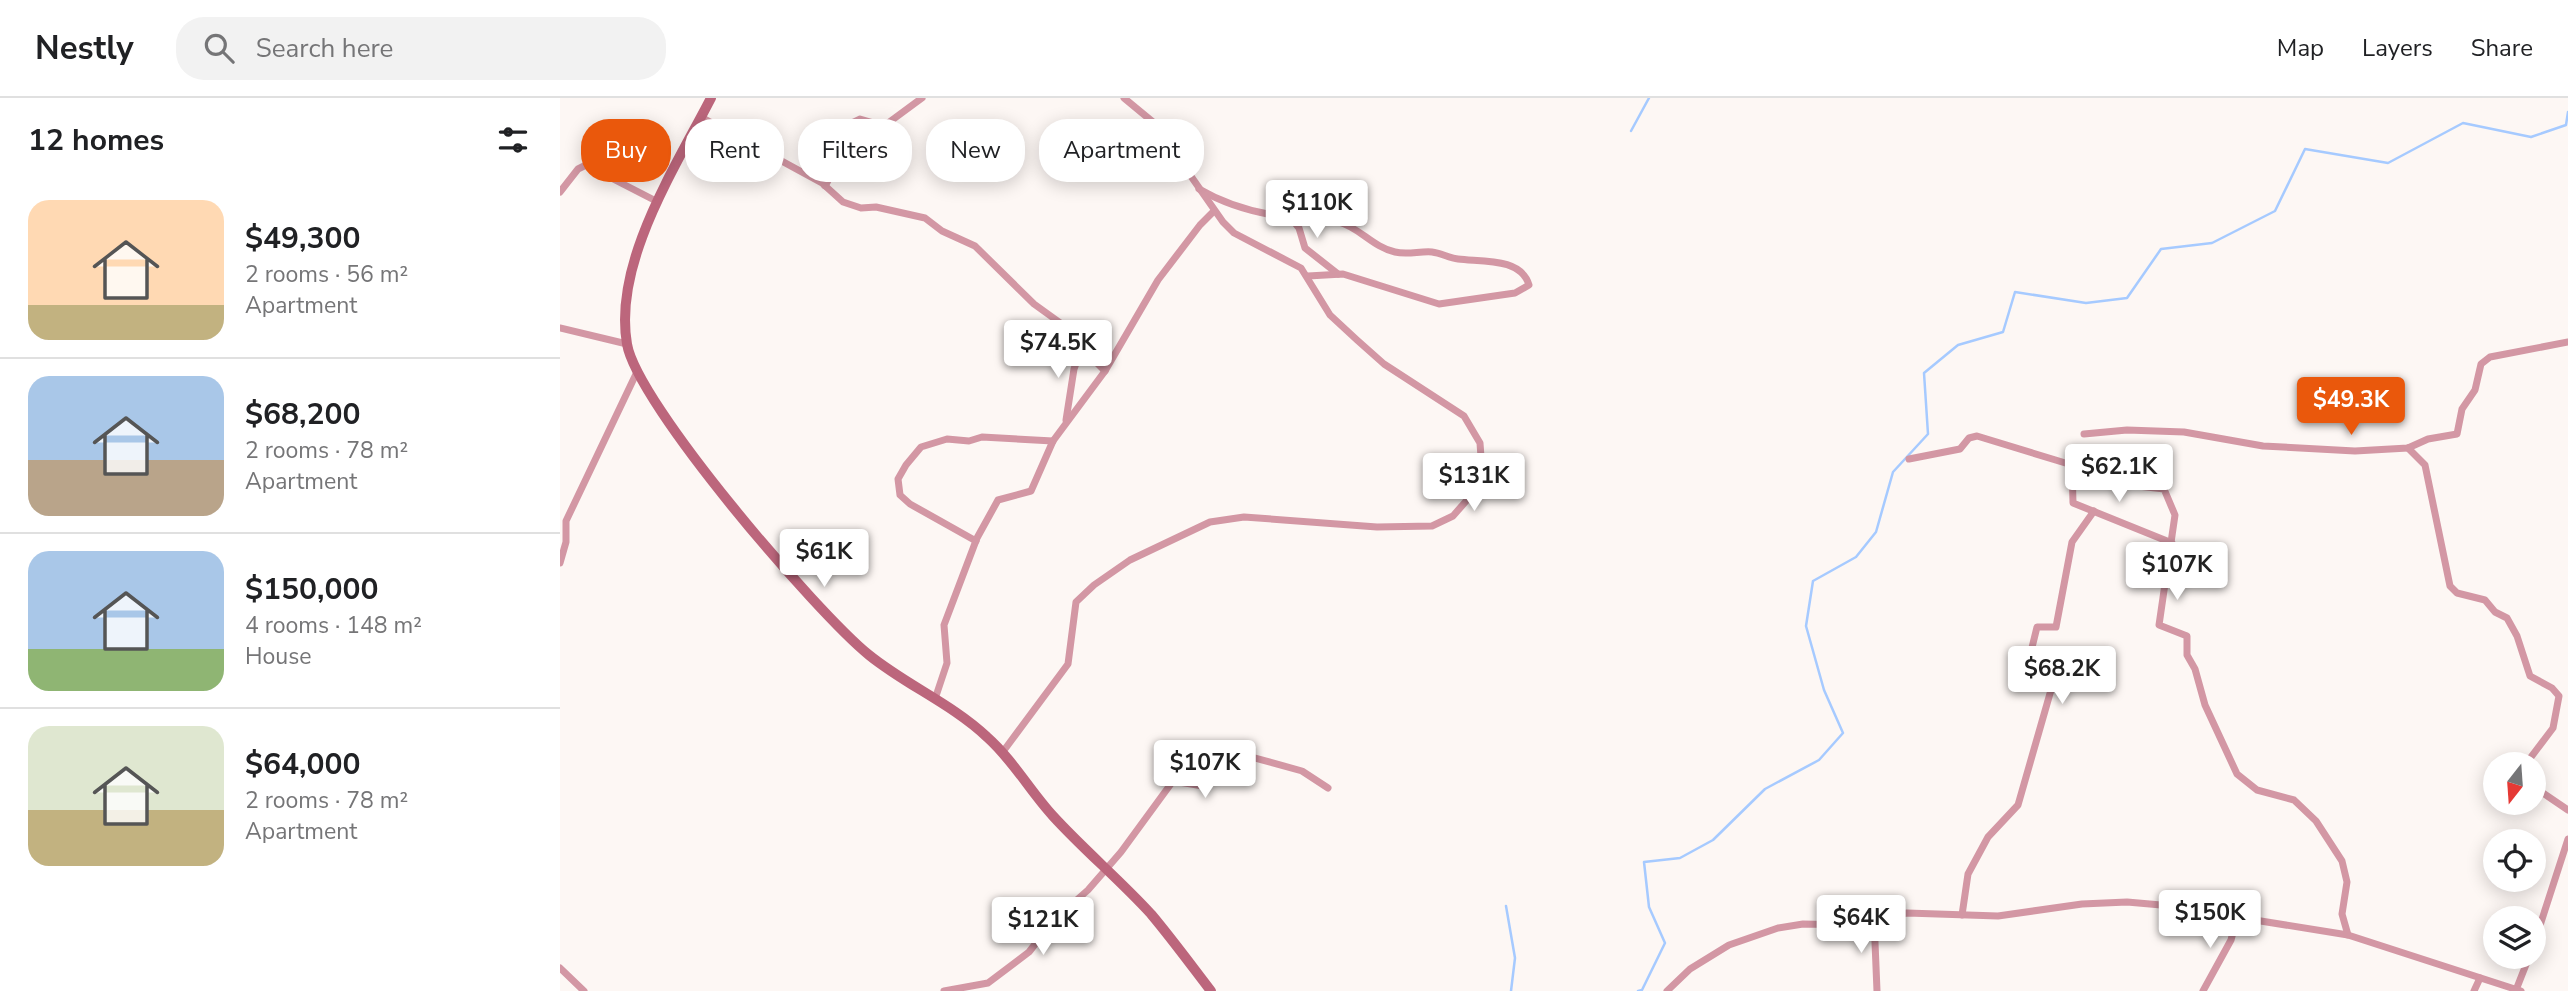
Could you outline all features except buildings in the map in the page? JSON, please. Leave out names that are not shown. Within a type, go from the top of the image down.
[{"type":"street","points":[[711,98],[648,223],[627,292],[624,312],[627,344],[636,374],[699,462],[814,602],[869,655],[987,736],[1051,814],[1150,914],[1211,991]]},
{"type":"street","points":[[825,186],[837,150],[851,125],[860,119],[884,126],[922,98]]},
{"type":"street","points":[[1002,753],[1068,664],[1076,602],[1094,585],[1130,560],[1210,522],[1244,517],[1423,528],[1443,522],[1467,500],[1481,457],[1477,434],[1452,406],[1384,365],[1330,315],[1308,276],[1289,260],[1234,233],[1196,187],[1153,122],[1124,98]]},
{"type":"street","points":[[701,117],[825,186],[843,202],[862,208],[876,207],[925,218],[942,231],[975,246],[1034,304],[1077,335],[1082,346],[1105,371]]},
{"type":"street","points":[[560,192],[578,169],[586,165],[658,202]]},
{"type":"street","points":[[1196,187],[1228,203],[1291,218],[1338,222],[1373,243],[1397,253],[1436,252],[1460,259],[1490,259],[1518,272],[1527,279],[1529,285],[1515,293],[1438,304],[1413,298],[1384,285],[1338,274],[1308,276]]},
{"type":"street","points":[[935,699],[947,663],[944,625],[976,541],[998,500],[1031,491],[1053,441],[1105,371],[1158,280],[1214,211]]},
{"type":"street","points":[[1291,218],[1299,228],[1305,247],[1338,274]]},
{"type":"street","points":[[560,328],[627,344]]},
{"type":"street","points":[[2084,434],[2127,430],[2216,436],[2290,448],[2355,451],[2408,448],[2435,437],[2458,434],[2462,409],[2475,390],[2481,364],[2490,356],[2568,342]]},
{"type":"street","points":[[1067,422],[1074,369],[1082,346]]},
{"type":"street","points":[[560,563],[566,542],[566,521],[636,374]]},
{"type":"street","points":[[1909,459],[1960,449],[1969,438],[1977,436],[2072,465],[2102,469],[2120,475],[2138,486],[2164,489],[2175,515],[2159,625],[2187,636],[2187,655],[2195,668],[2205,705],[2237,774],[2257,790],[2294,800],[2316,821],[2333,845],[2347,878],[2342,914],[2348,935]]},
{"type":"street","points":[[976,541],[900,495],[898,479],[906,464],[921,447],[947,439],[969,441],[982,437],[1053,441]]},
{"type":"street","points":[[2408,448],[2425,465],[2450,586],[2457,593],[2485,600],[2495,612],[2507,618],[2517,636],[2530,677],[2552,688],[2559,696],[2553,727],[2535,752]]},
{"type":"street","points":[[2072,465],[2072,501],[2172,543]]},
{"type":"street","points":[[1962,915],[1968,874],[1988,837],[2018,805],[2052,690],[2051,678],[2026,672],[2033,635],[2037,627],[2056,627],[2071,542],[2094,511]]},
{"type":"street","points":[[944,991],[988,983],[1029,952],[1053,921],[1077,901],[1105,869],[1173,781],[1203,786],[1229,763],[1244,755],[1302,771],[1328,788]]},
{"type":"street","points":[[2546,795],[2568,810]]},
{"type":"street","points":[[2546,907],[2568,839]]},
{"type":"street","points":[[1667,991],[1690,969],[1741,939],[1791,926],[1850,925],[1907,913],[1998,916],[2082,904],[2127,902],[2348,935],[2518,990],[2525,969]]},
{"type":"street","points":[[2203,991],[2231,940],[2237,917]]},
{"type":"street","points":[[1874,918],[1877,991]]},
{"type":"street","points":[[560,968],[584,991]]},
{"type":"street","points":[[2474,991],[2480,978]]},
{"type":"waterway","points":[[1631,131],[1649,98]]},
{"type":"waterway","points":[[1638,991],[1642,990],[1665,943],[1649,907],[1644,862],[1680,858],[1713,840],[1765,789],[1819,760],[1843,733],[1824,690],[1806,626],[1813,581],[1856,557],[1876,532],[1893,472],[1928,434],[1924,373],[1958,345],[2003,332],[2015,292],[2086,303],[2127,298],[2161,249],[2212,243],[2275,211],[2305,149],[2388,163],[2463,123],[2531,137],[2566,125],[2568,112]]},
{"type":"waterway","points":[[1506,906],[1515,958],[1511,991]]}]
